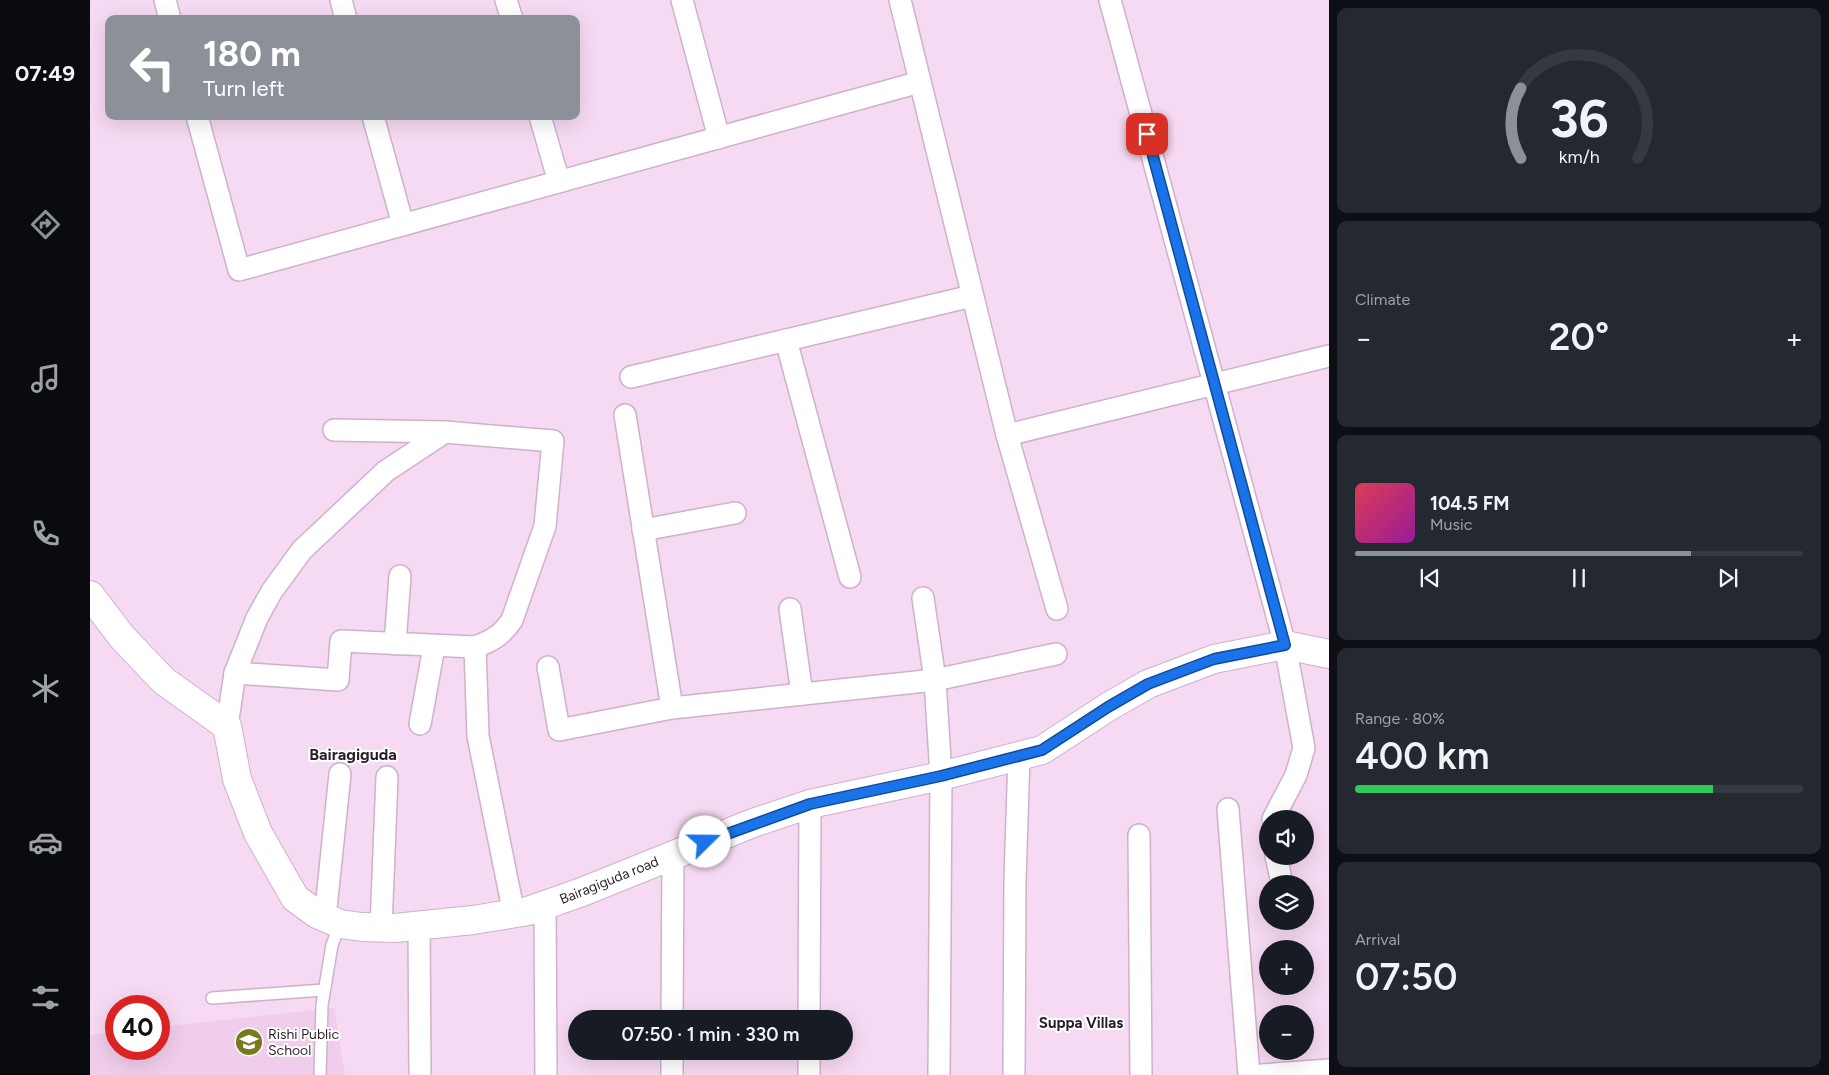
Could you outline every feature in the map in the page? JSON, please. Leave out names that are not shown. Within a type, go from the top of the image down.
[{"type":"street","points":[[164,0],[169,15]]},
{"type":"street","points":[[341,0],[345,15]]},
{"type":"street","points":[[506,0],[511,15]]},
{"type":"street","points":[[682,0],[719,138]]},
{"type":"street","points":[[900,0],[1006,435],[1057,609]]},
{"type":"street","points":[[1110,0],[1285,645],[1304,748],[1296,775],[1278,810]]},
{"type":"street","points":[[198,120],[239,270],[920,82]]},
{"type":"street","points":[[374,120],[403,225]]},
{"type":"street","points":[[541,120],[559,182]]},
{"type":"street","points":[[631,377],[972,296]]},
{"type":"street","points":[[786,340],[850,577]]},
{"type":"street","points":[[1006,435],[1329,356]]},
{"type":"street","points":[[624,415],[672,708]]},
{"type":"street","points":[[235,673],[338,680],[341,641],[434,647],[474,647],[494,640],[512,620],[545,526],[553,440],[445,432],[334,430]]},
{"type":"street","points":[[90,595],[122,637],[164,681],[227,726],[235,673],[257,618],[272,591],[302,550],[386,471],[445,432]]},
{"type":"street","points":[[642,530],[736,513]]},
{"type":"street","points":[[395,644],[400,576]]},
{"type":"street","points":[[923,598],[935,680],[941,776],[938,1075]]},
{"type":"street","points":[[790,609],[802,694]]},
{"type":"street","name":"Bairagiguda road","points":[[227,726],[237,778],[258,833],[295,898],[333,921],[381,928],[514,914],[545,906],[753,823],[810,804],[941,776],[1042,750],[1108,707],[1148,684],[1214,659],[1285,645],[1329,654]]},
{"type":"street","points":[[420,724],[434,647]]},
{"type":"street","points":[[474,647],[478,736],[514,914]]},
{"type":"street","points":[[548,667],[559,730],[672,708],[935,680],[1056,654]]},
{"type":"street","points":[[1014,1075],[1015,880],[1019,756]]},
{"type":"street","points":[[333,921],[340,774]]},
{"type":"street","points":[[381,928],[387,777]]},
{"type":"street","points":[[809,1010],[810,804]]},
{"type":"street","points":[[1228,809],[1249,1075]]},
{"type":"street","points":[[1139,834],[1141,1075]]},
{"type":"street","points":[[672,1010],[673,855]]},
{"type":"street","points":[[545,906],[546,1075]]},
{"type":"street","points":[[419,925],[420,1075]]},
{"type":"street","points":[[672,1060],[672,1075]]},
{"type":"street","points":[[809,1060],[809,1075]]},
{"type":"street","points":[[1262,1075],[1329,1070]]},
{"type":"lane","points":[[320,1075],[322,1005],[332,945],[333,921]]},
{"type":"lane","points":[[212,998],[324,990]]},
{"type":"shaded area","name":"Rishi Public School","points":[[334,1008],[345,1075],[90,1075],[90,1035],[105,1033],[105,1060],[170,1060],[170,1026]]},
{"type":"place","name":"Rishi Public School","points":[[249,1042]]},
{"type":"district","name":"Bairagiguda","points":[[353,754]]},
{"type":"district","name":"Suppa Villas","points":[[1081,1023]]},
{"type":"route","points":[[705,842],[753,823],[810,804],[941,776],[1042,750],[1108,707],[1148,684],[1214,659],[1285,645],[1147,134]]}]
